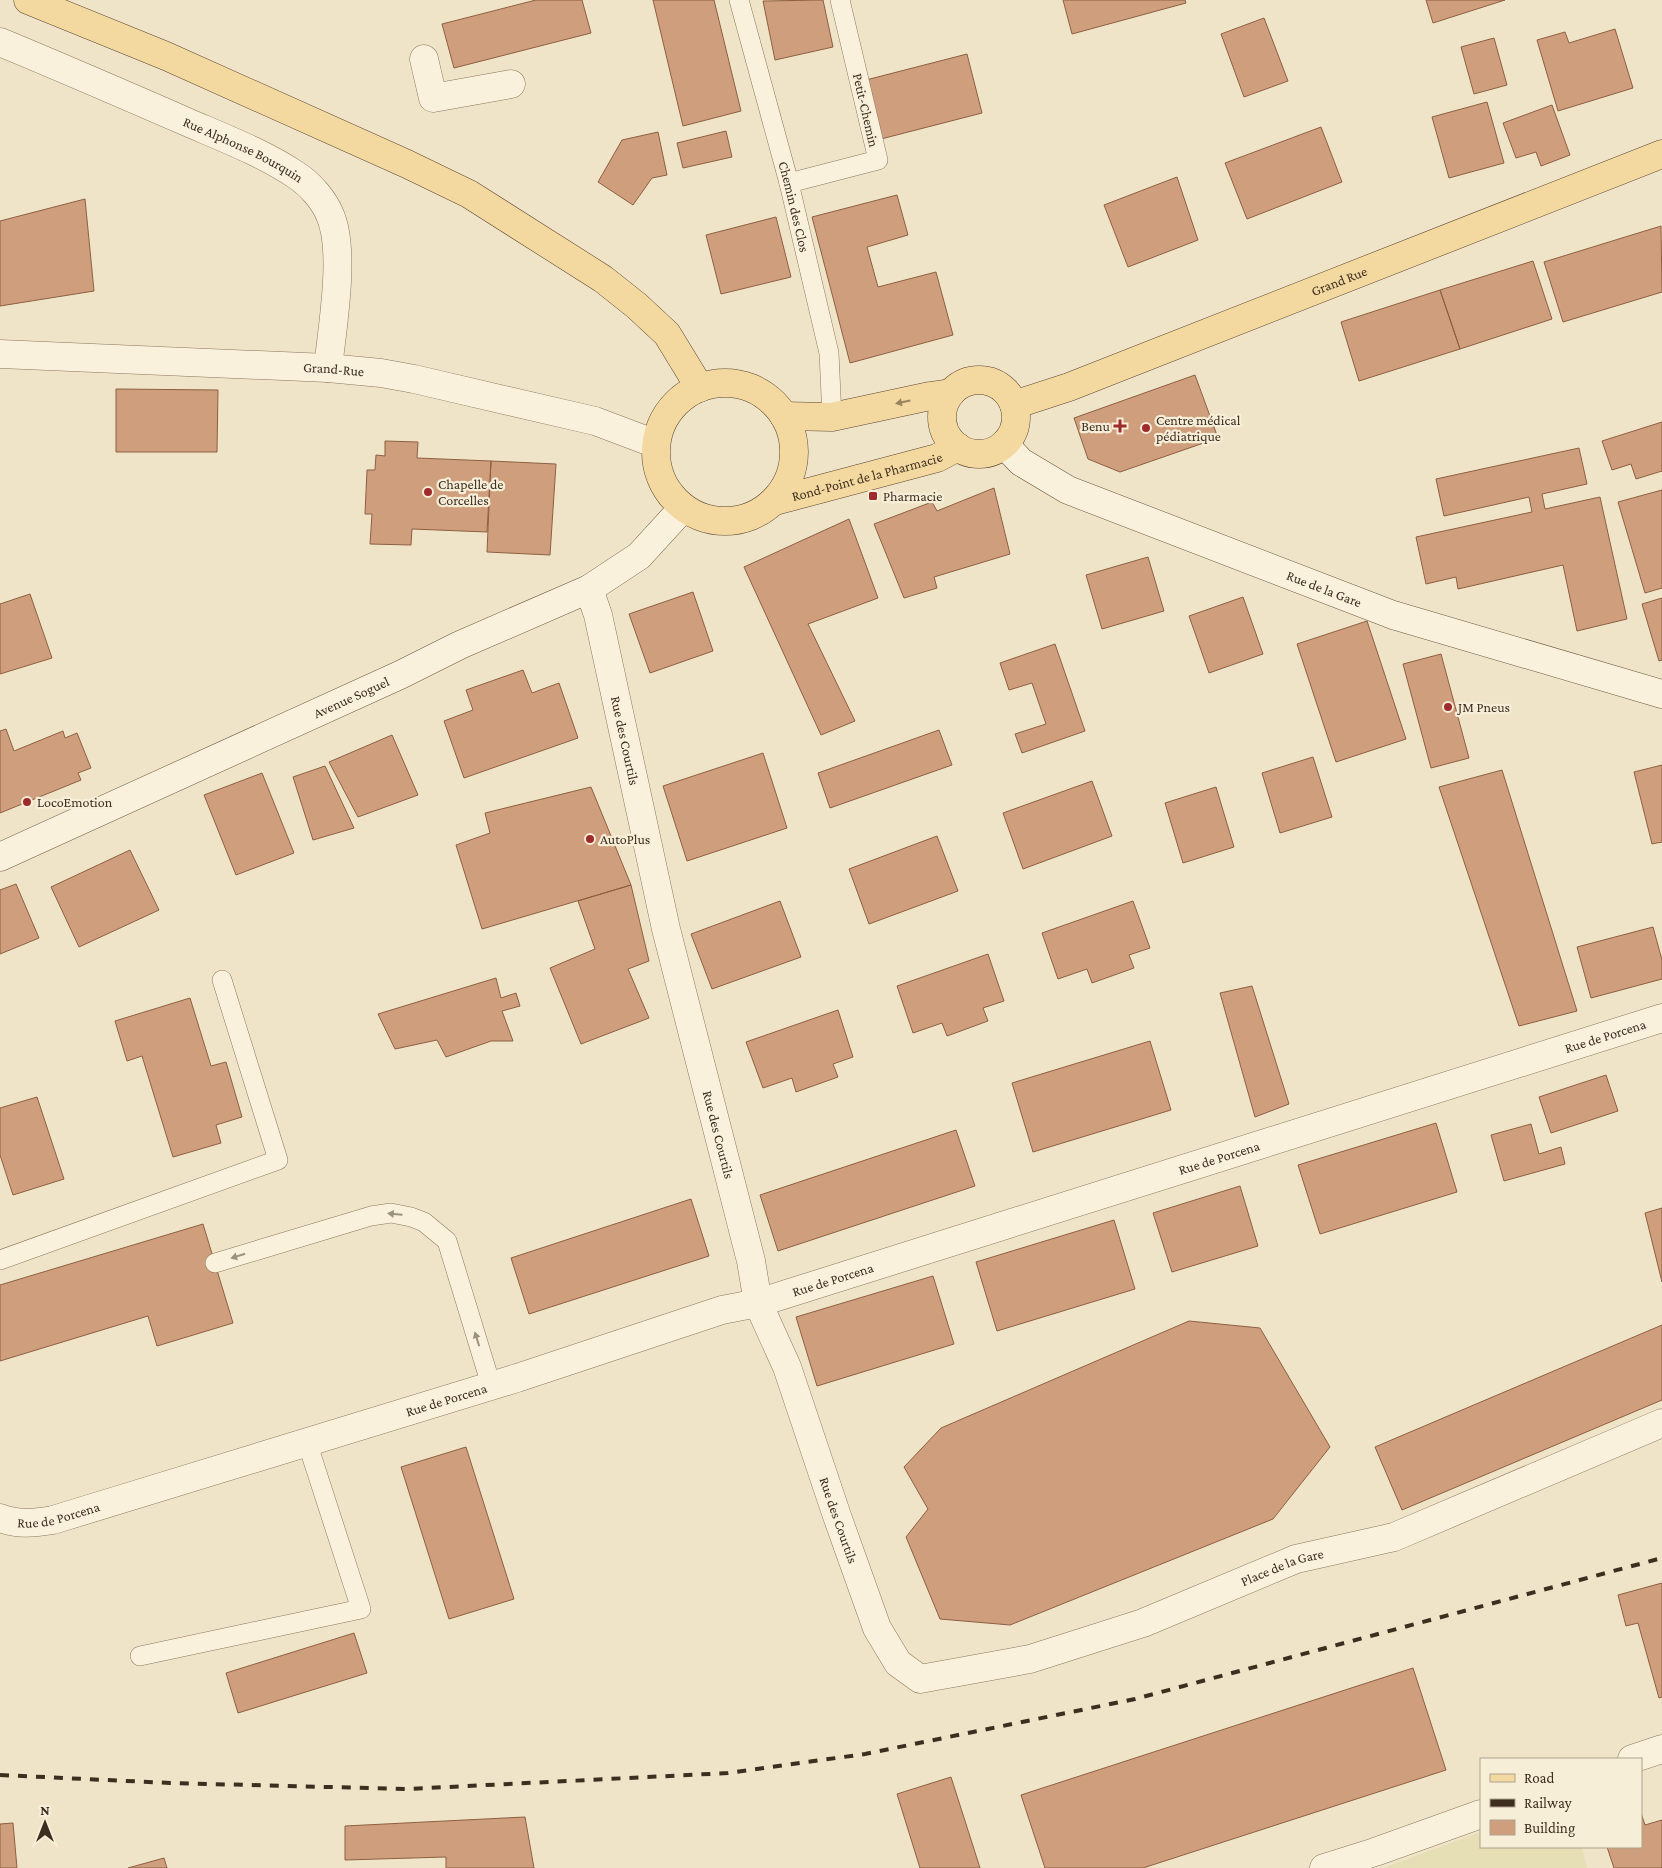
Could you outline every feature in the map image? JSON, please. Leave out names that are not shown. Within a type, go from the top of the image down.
[{"type":"main road","points":[[28,0],[166,56],[407,164],[469,194],[603,279],[637,306],[667,334],[700,388]]},
{"type":"main road","name":"Grand Rue","points":[[1014,405],[1078,384],[1662,154]]},
{"type":"main road","points":[[784,416],[832,417],[951,393],[958,386],[967,382],[989,381],[1000,386],[1009,394],[1014,405],[1015,426],[1011,436],[1004,444]]},
{"type":"main road","name":"Rond-Point de la Pharmacie","points":[[718,384],[738,384],[756,391],[772,402],[784,416],[792,438],[794,460],[787,482],[774,501],[759,513],[740,520],[720,522],[701,517],[683,508],[670,495],[661,480],[656,462],[656,444],[661,426],[670,410],[683,397],[700,388],[718,384]]},
{"type":"main road","name":"Rond-Point de la Pharmacie","points":[[951,393],[945,403],[942,416],[944,428],[949,438],[958,447],[969,452],[982,453],[994,451],[1004,444]]},
{"type":"main road","name":"Rond-Point de la Pharmacie","points":[[774,501],[937,458],[958,447]]},
{"type":"street","name":"Rue Alphonse Bourquin","points":[[0,42],[234,143],[297,175],[314,190],[330,213],[335,229],[337,262],[328,368]]},
{"type":"street","points":[[424,59],[434,98],[511,84]]},
{"type":"street","name":"Grand-Rue","points":[[0,354],[328,368],[381,373],[595,421],[656,444]]},
{"type":"street","name":"Rue de la Gare","points":[[1004,444],[1021,462],[1068,490],[1383,611],[1662,694]]},
{"type":"street","name":"Avenue Soguel","points":[[0,857],[400,675],[460,645],[589,589],[639,556],[683,508]]},
{"type":"street","name":"Rue des Courtils","points":[[589,589],[598,615],[666,929],[751,1261],[758,1302],[787,1367],[877,1628],[898,1663]]},
{"type":"street","name":"Rue de Porcena","points":[[0,1518],[9,1522],[28,1524],[53,1520],[491,1385],[722,1310],[758,1302],[1662,1018]]},
{"type":"street","name":"Place de la Gare","points":[[898,1663],[920,1679],[1030,1659],[1143,1622],[1296,1559],[1394,1537],[1662,1423]]},
{"type":"street","points":[[1635,1758],[1662,1749]]},
{"type":"street","points":[[1324,1868],[1480,1814]]},
{"type":"lane","name":"Chemin des Clos","points":[[739,0],[789,183],[829,353],[832,417]]},
{"type":"lane","name":"Petit-Chemin","points":[[789,183],[878,160],[840,0]]},
{"type":"lane","points":[[0,1260],[278,1160],[222,980]]},
{"type":"lane","points":[[215,1263],[371,1216],[392,1213],[424,1222],[447,1240],[491,1385]]},
{"type":"lane","points":[[140,1656],[361,1609],[307,1442]]},
{"type":"shaded area","points":[[1480,1832],[1480,1848],[1582,1848],[1587,1868],[1383,1868]]},
{"type":"building","points":[[536,0],[582,0],[591,33],[454,68],[442,24]]},
{"type":"building","points":[[653,0],[714,0],[741,111],[683,126]]},
{"type":"building","points":[[823,0],[833,47],[775,60],[763,1]]},
{"type":"building","points":[[1063,0],[1185,0],[1186,3],[1072,34]]},
{"type":"building","points":[[1426,0],[1505,0],[1433,23]]},
{"type":"building","points":[[1264,18],[1288,81],[1244,97],[1221,34]]},
{"type":"building","points":[[1615,29],[1633,88],[1558,111],[1537,40],[1565,32],[1569,43]]},
{"type":"building","points":[[1494,38],[1507,85],[1474,94],[1461,47]]},
{"type":"building","points":[[967,54],[982,113],[881,139],[866,80]]},
{"type":"building","points":[[1487,102],[1504,163],[1449,178],[1432,117]]},
{"type":"building","points":[[1552,105],[1570,155],[1541,166],[1536,152],[1516,158],[1503,123]]},
{"type":"building","points":[[1321,127],[1342,182],[1247,219],[1225,163]]},
{"type":"building","points":[[726,131],[732,157],[683,168],[677,143]]},
{"type":"building","points":[[658,132],[667,175],[652,178],[633,205],[598,182],[622,140]]},
{"type":"building","points":[[1177,177],[1198,240],[1128,267],[1104,205]]},
{"type":"building","points":[[897,195],[908,235],[867,247],[878,287],[936,272],[953,335],[850,363],[812,217]]},
{"type":"building","points":[[85,199],[94,291],[0,306],[0,221]]},
{"type":"building","points":[[776,217],[791,277],[721,294],[706,235]]},
{"type":"building","points":[[1661,226],[1662,292],[1563,322],[1544,262]]},
{"type":"building","points":[[1533,261],[1552,319],[1460,349],[1440,290]]},
{"type":"building","points":[[1440,290],[1460,349],[1359,381],[1341,322]]},
{"type":"building","name":"Centre médical pédiatrique","points":[[1195,375],[1218,438],[1120,472],[1088,459],[1074,418]]},
{"type":"building","points":[[116,389],[218,390],[217,452],[116,452]]},
{"type":"building","points":[[1662,422],[1662,471],[1636,479],[1631,464],[1612,470],[1602,441]]},
{"type":"building","name":"Chapelle de Corcelles","points":[[385,441],[418,442],[417,458],[491,461],[487,532],[412,529],[411,545],[370,544],[372,514],[365,514],[367,470],[375,470],[376,455],[385,456]]},
{"type":"building","points":[[1579,448],[1587,484],[1542,494],[1545,509],[1600,497],[1627,619],[1577,631],[1563,565],[1458,589],[1456,577],[1426,584],[1416,537],[1532,512],[1529,497],[1444,516],[1436,479]]},
{"type":"building","points":[[491,461],[556,464],[550,555],[487,552]]},
{"type":"building","points":[[994,488],[1010,554],[934,577],[937,588],[904,598],[874,524],[932,502],[937,511]]},
{"type":"building","points":[[1662,490],[1662,588],[1645,593],[1618,502]]},
{"type":"building","points":[[849,519],[878,598],[808,624],[855,721],[821,735],[744,567]]},
{"type":"building","points":[[1148,557],[1164,611],[1102,629],[1086,575]]},
{"type":"building","points":[[693,592],[713,651],[650,673],[629,614]]},
{"type":"building","points":[[30,594],[52,658],[0,674],[0,604]]},
{"type":"building","points":[[1243,597],[1263,654],[1209,673],[1189,616]]},
{"type":"building","points":[[1662,598],[1662,660],[1659,661],[1642,604]]},
{"type":"building","points":[[1367,621],[1406,739],[1336,762],[1297,644]]},
{"type":"building","points":[[1055,644],[1085,731],[1022,753],[1015,734],[1046,724],[1032,683],[1009,690],[1000,663]]},
{"type":"building","points":[[1441,654],[1469,758],[1431,768],[1403,664]]},
{"type":"building","points":[[523,670],[532,693],[559,683],[578,738],[464,778],[444,721],[473,710],[466,690]]},
{"type":"building","points":[[6,729],[14,751],[63,731],[65,738],[77,733],[91,768],[78,773],[81,780],[0,813],[0,731]]},
{"type":"building","points":[[939,730],[952,765],[830,808],[818,773]]},
{"type":"building","points":[[392,735],[418,795],[358,817],[329,762]]},
{"type":"building","points":[[763,753],[787,828],[687,861],[663,786]]},
{"type":"building","points":[[1313,757],[1332,817],[1280,833],[1262,773]]},
{"type":"building","points":[[1662,765],[1662,842],[1652,844],[1634,772]]},
{"type":"building","points":[[325,766],[354,828],[313,840],[293,777]]},
{"type":"building","points":[[1502,770],[1577,1011],[1519,1026],[1439,787]]},
{"type":"building","points":[[262,773],[294,853],[236,875],[204,795]]},
{"type":"building","points":[[1092,781],[1112,836],[1023,869],[1003,813]]},
{"type":"building","points":[[591,787],[631,885],[482,929],[456,845],[490,833],[485,813]]},
{"type":"building","points":[[1216,787],[1234,847],[1183,863],[1165,803]]},
{"type":"building","points":[[937,836],[958,891],[869,924],[849,869]]},
{"type":"building","points":[[130,850],[159,910],[79,947],[51,887]]},
{"type":"building","points":[[16,884],[39,938],[0,954],[0,890]]},
{"type":"building","points":[[631,885],[649,961],[628,969],[649,1018],[581,1044],[550,968],[595,949],[578,901]]},
{"type":"building","points":[[780,901],[801,957],[712,989],[691,934]]},
{"type":"building","points":[[1133,901],[1150,948],[1129,955],[1134,968],[1092,983],[1087,969],[1058,979],[1042,933]]},
{"type":"building","points":[[1653,927],[1662,960],[1662,979],[1591,998],[1577,947]]},
{"type":"building","points":[[988,954],[1004,1001],[983,1008],[988,1021],[947,1036],[942,1023],[913,1033],[897,986]]},
{"type":"building","points":[[496,978],[501,998],[516,993],[520,1006],[502,1011],[513,1041],[491,1041],[446,1057],[437,1040],[395,1049],[378,1014]]},
{"type":"building","points":[[1252,986],[1289,1104],[1255,1117],[1220,993]]},
{"type":"building","points":[[190,998],[211,1066],[226,1062],[242,1117],[216,1125],[221,1143],[173,1157],[142,1056],[127,1061],[115,1021]]},
{"type":"building","points":[[838,1010],[853,1057],[833,1064],[838,1077],[796,1092],[792,1078],[763,1088],[746,1042]]},
{"type":"building","points":[[1150,1041],[1171,1110],[1033,1152],[1012,1083]]},
{"type":"building","points":[[1606,1075],[1618,1111],[1551,1133],[1539,1097]]},
{"type":"building","points":[[37,1097],[64,1179],[13,1195],[0,1155],[0,1108]]},
{"type":"building","points":[[1436,1123],[1457,1192],[1320,1234],[1298,1165]]},
{"type":"building","points":[[1531,1124],[1539,1154],[1561,1147],[1565,1164],[1504,1181],[1491,1135]]},
{"type":"building","points":[[956,1130],[975,1186],[778,1251],[760,1195]]},
{"type":"building","points":[[1240,1186],[1258,1246],[1172,1272],[1153,1213]]},
{"type":"building","points":[[691,1199],[709,1256],[529,1314],[511,1258]]},
{"type":"building","points":[[1662,1208],[1662,1282],[1645,1213]]},
{"type":"building","points":[[1114,1220],[1135,1289],[997,1331],[976,1262]]},
{"type":"building","points":[[203,1224],[233,1323],[157,1346],[148,1316],[0,1361],[0,1285]]},
{"type":"building","points":[[933,1276],[954,1344],[817,1386],[796,1317]]},
{"type":"building","points":[[1189,1321],[1260,1328],[1330,1447],[1273,1519],[1010,1625],[940,1619],[906,1537],[928,1509],[904,1467],[941,1428]]},
{"type":"building","points":[[1662,1325],[1662,1400],[1402,1510],[1375,1447]]},
{"type":"building","points":[[466,1447],[514,1599],[449,1619],[401,1467]]},
{"type":"building","points":[[1662,1583],[1662,1697],[1659,1698],[1638,1623],[1626,1626],[1618,1595]]},
{"type":"building","points":[[354,1633],[367,1673],[238,1713],[226,1673]]},
{"type":"building","points":[[1413,1668],[1446,1770],[1143,1868],[1045,1868],[1021,1795]]},
{"type":"building","points":[[951,1777],[980,1868],[920,1868],[897,1794]]},
{"type":"building","points":[[1642,1816],[1645,1825],[1662,1820],[1662,1868],[1614,1868],[1607,1848],[1642,1848]]},
{"type":"building","points":[[525,1817],[534,1868],[446,1868],[446,1857],[345,1860],[345,1826]]},
{"type":"building","points":[[13,1823],[17,1868],[0,1868],[0,1824]]},
{"type":"building","points":[[164,1858],[167,1868],[128,1868]]},
{"type":"railway","points":[[0,1775],[170,1783],[408,1789],[728,1773],[865,1754],[1135,1699],[1662,1558]]},
{"type":"place","name":"Benu","points":[[1120,426]]},
{"type":"place","name":"Centre médical pédiatrique","points":[[1146,428]]},
{"type":"place","name":"Chapelle de Corcelles","points":[[428,492]]},
{"type":"place","name":"Pharmacie","points":[[873,496]]},
{"type":"place","name":"JM Pneus","points":[[1448,707]]},
{"type":"place","name":"LocoEmotion","points":[[27,802]]},
{"type":"place","name":"AutoPlus","points":[[590,839]]}]
